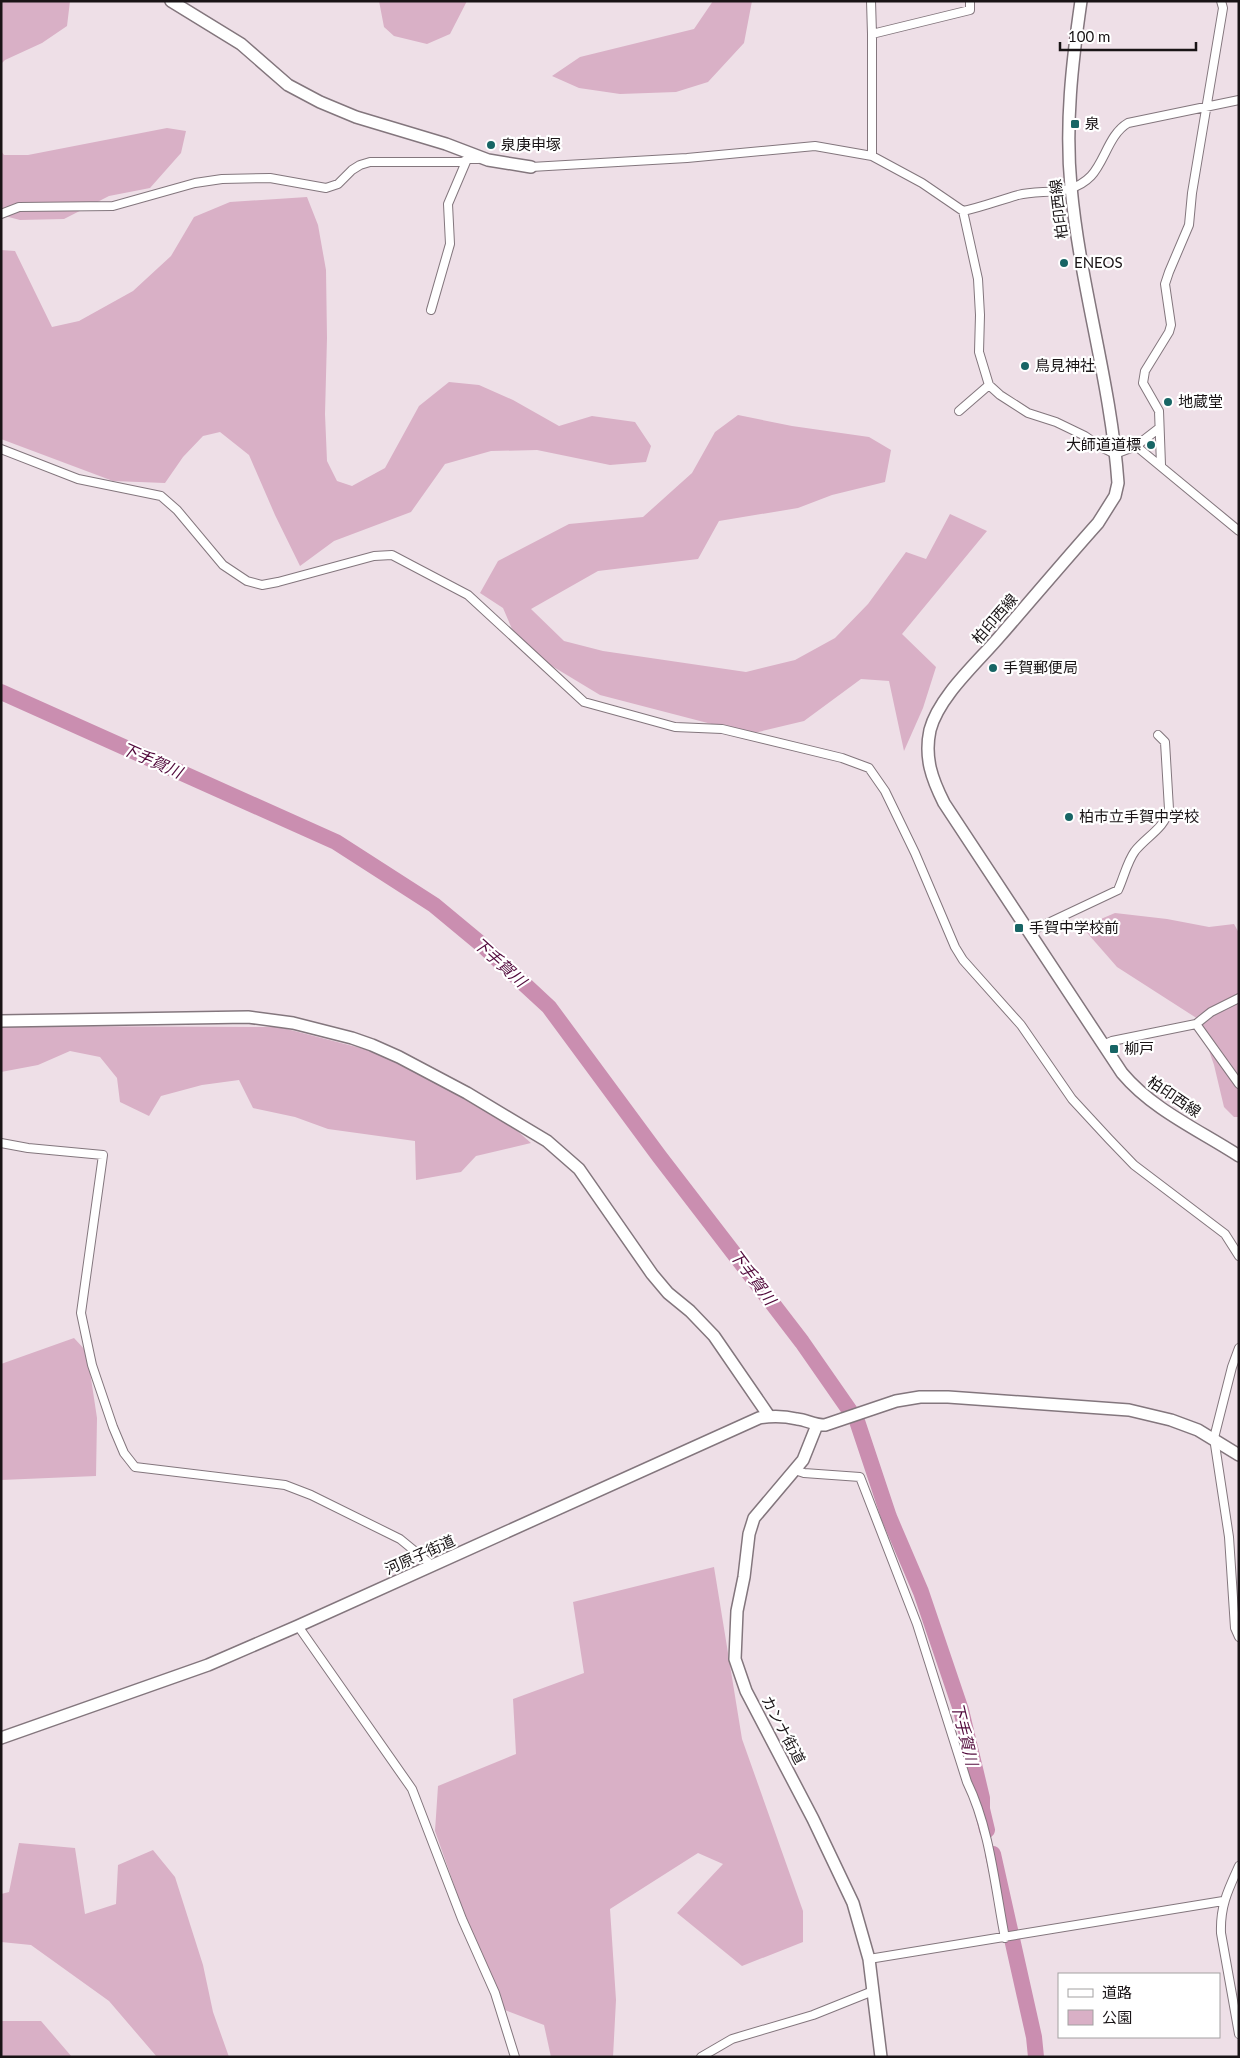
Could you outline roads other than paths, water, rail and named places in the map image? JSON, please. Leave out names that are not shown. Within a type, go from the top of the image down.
[{"type":"street","points":[[171,1],[241,44],[288,85],[320,102],[356,117],[446,144],[469,156],[531,167],[726,155],[815,146],[872,156],[922,183],[963,211],[978,280],[980,315],[979,352],[989,385],[1000,395],[1028,412],[1056,422],[1085,436],[1115,454],[1136,446],[1158,429]]},
{"type":"street","points":[[871,1],[872,156]]},
{"type":"street","points":[[872,34],[970,10],[970,1]]},
{"type":"street","name":"柏印西線","points":[[1081,1],[1068,119],[1071,189],[1080,253],[1115,454],[1118,483],[1109,509],[953,691],[937,714],[928,742],[930,770],[944,803],[1103,1045],[1136,1089],[1152,1102],[1238,1155]]},
{"type":"street","points":[[1161,465],[1158,429],[1159,411],[1142,383],[1145,371],[1169,332],[1171,325],[1165,284],[1189,225],[1192,193],[1223,8],[1221,1]]},
{"type":"street","points":[[963,211],[1030,193],[1071,189],[1079,186],[1091,176],[1123,126],[1128,123],[1239,100]]},
{"type":"street","points":[[1,214],[19,207],[113,206],[195,182],[222,179],[270,178],[326,188],[338,184],[360,165],[370,162],[462,162],[469,156]]},
{"type":"street","points":[[431,310],[450,244],[448,204],[469,156]]},
{"type":"street","points":[[959,411],[989,385]]},
{"type":"street","points":[[1136,446],[1239,531]]},
{"type":"street","points":[[1,449],[78,478],[161,496],[177,510],[223,565],[247,581],[262,585],[270,584],[374,556],[392,555],[468,595],[584,702],[675,727],[722,729],[842,758],[870,768],[885,791],[915,853],[955,947],[963,960],[1021,1025],[1072,1098],[1109,1139],[1134,1165],[1225,1234],[1239,1256]]},
{"type":"street","points":[[1028,932],[1118,890],[1129,860],[1136,850],[1162,825],[1170,809],[1165,742],[1158,736]]},
{"type":"street","points":[[1103,1045],[1112,1041],[1196,1024],[1211,1012],[1239,998]]},
{"type":"street","points":[[1,1021],[248,1017],[293,1023],[352,1038],[372,1044],[399,1057],[475,1098],[547,1141],[566,1156],[588,1181],[652,1274],[668,1293],[690,1311],[714,1336],[769,1416]]},
{"type":"street","points":[[1196,1024],[1239,1084]]},
{"type":"street","points":[[1,1143],[28,1148],[103,1155],[81,1313],[92,1365],[113,1427],[124,1453],[135,1467],[285,1485],[311,1495],[400,1539],[433,1566]]},
{"type":"street","points":[[1239,1348],[1214,1438],[1225,1502],[1235,1628],[1239,1637]]},
{"type":"street","name":"河原子街道","points":[[1,1738],[208,1665],[433,1566],[759,1418],[769,1416],[797,1419],[817,1425],[834,1423],[896,1400],[948,1396],[1130,1410],[1171,1420],[1198,1430],[1239,1455]]},
{"type":"street","name":"カンナ街道","points":[[817,1425],[809,1447],[795,1470],[754,1518],[749,1534],[744,1577],[737,1611],[735,1659],[746,1691],[836,1865],[853,1903],[869,1959],[881,2057]]},
{"type":"street","points":[[795,1470],[804,1473],[860,1477],[917,1624],[967,1782],[976,1799],[988,1847],[1005,1938]]},
{"type":"street","points":[[298,1626],[412,1789],[462,1918],[495,1993],[515,2057]]},
{"type":"street","points":[[1239,1866],[1224,1901],[1221,1917],[1221,1933],[1239,2034]]},
{"type":"street","points":[[869,1959],[1224,1901]]},
{"type":"street","points":[[701,2057],[732,2039],[813,2014],[873,1991]]},
{"type":"waterway","name":"下手賀川","points":[[1,692],[336,842],[434,905],[481,944],[549,1007],[659,1156],[802,1342],[850,1411]]},
{"type":"waterway","name":"下手賀川","points":[[857,1421],[889,1517],[921,1592],[961,1710],[982,1798],[982,1809],[987,1830]]},
{"type":"waterway","name":"下手賀川","points":[[993,1854],[1034,2037],[1036,2057]]},
{"type":"place","name":"泉","points":[[1075,124]]},
{"type":"place","name":"泉庚申塚","points":[[491,145]]},
{"type":"place","name":"ENEOS","points":[[1064,263]]},
{"type":"place","name":"鳥見神社","points":[[1025,366]]},
{"type":"place","name":"地蔵堂","points":[[1168,402]]},
{"type":"place","name":"大師道道標","points":[[1151,445]]},
{"type":"place","name":"手賀郵便局","points":[[993,668]]},
{"type":"place","name":"柏市立手賀中学校","points":[[1069,817]]},
{"type":"place","name":"手賀中学校前","points":[[1019,928]]},
{"type":"place","name":"柳戸","points":[[1114,1049]]}]
